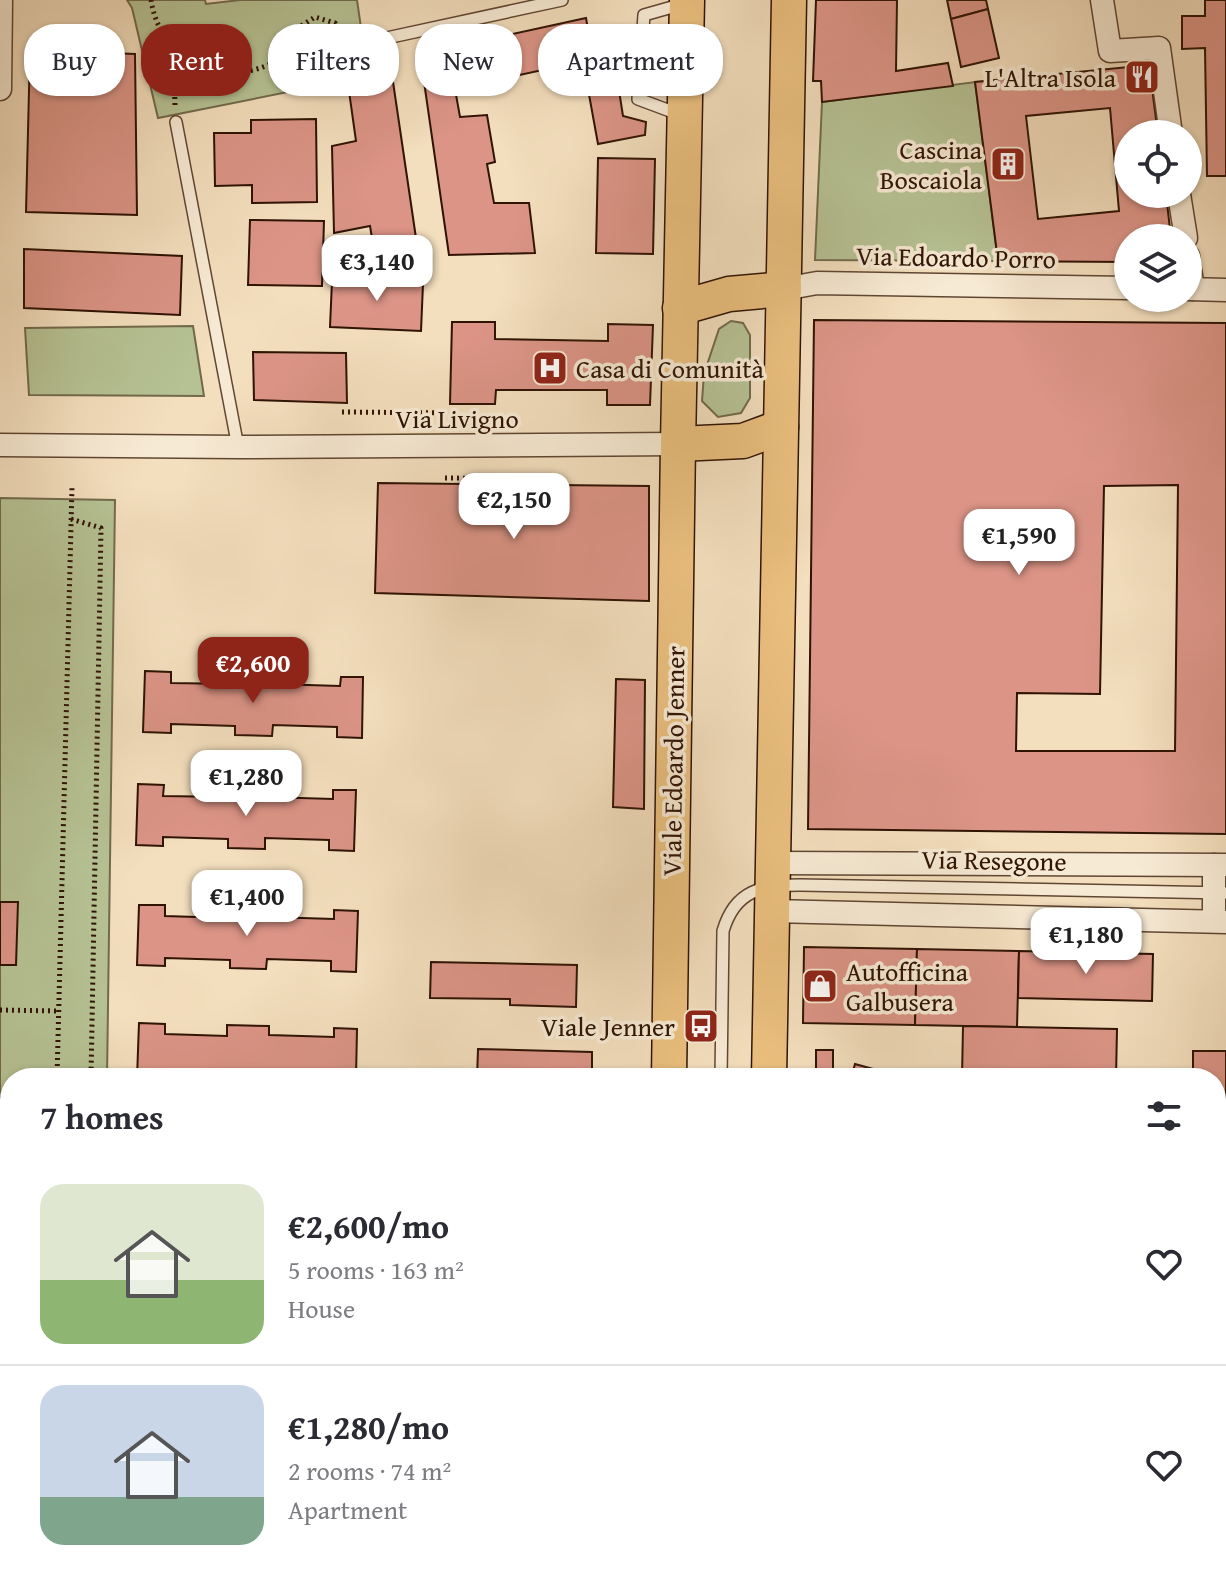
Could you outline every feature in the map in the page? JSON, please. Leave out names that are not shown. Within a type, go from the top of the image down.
[{"type":"main road","points":[[769,1068],[789,0]]},
{"type":"main road","name":"Viale Edoardo Jenner","points":[[669,1068],[687,1]]},
{"type":"main road","points":[[680,308],[729,294],[784,289]]},
{"type":"main road","points":[[678,444],[743,441],[781,427]]},
{"type":"street","points":[[0,89],[1,0]]},
{"type":"street","points":[[1102,0],[1110,51],[1159,48],[1169,120]]},
{"type":"street","name":"Via Edoardo Porro","points":[[784,289],[817,283],[1114,288]]},
{"type":"street","points":[[1202,289],[1226,290]]},
{"type":"street","name":"Via Livigno","points":[[0,445],[678,444]]},
{"type":"street","name":"Via Resegone","points":[[1220,865],[1220,922],[773,886],[1220,865]]},
{"type":"lane","points":[[399,35],[562,0]]},
{"type":"lane","points":[[643,24],[644,15],[687,1]]},
{"type":"lane","points":[[638,96],[638,99],[685,117]]},
{"type":"lane","points":[[176,122],[238,447]]},
{"type":"lane","points":[[721,1068],[723,931],[736,904],[761,888],[773,886]]},
{"type":"lane","name":"Via Resegone","points":[[773,886],[1221,893]]},
{"type":"path","points":[[151,0],[158,24]]},
{"type":"path","points":[[315,17],[335,23],[345,41],[337,55],[322,60],[305,56],[298,42],[301,26],[315,17]]},
{"type":"path","points":[[175,96],[176,122]]},
{"type":"path","points":[[342,412],[456,413]]},
{"type":"path","points":[[445,478],[557,479]]},
{"type":"path","points":[[57,1068],[72,487]]},
{"type":"path","points":[[71,519],[101,528],[91,1068]]},
{"type":"path","points":[[0,1010],[59,1011]]},
{"type":"green space","points":[[127,0],[205,0],[206,4],[240,0],[357,0],[360,24],[268,24],[268,96],[158,118],[153,96],[252,96],[252,24],[141,24],[141,46],[132,8]]},
{"type":"green space","points":[[975,82],[998,261],[815,260],[822,102]]},
{"type":"green space","points":[[731,321],[743,323],[750,335],[750,398],[741,413],[718,417],[702,401],[704,374],[719,329]]},
{"type":"green space","points":[[193,326],[204,396],[29,395],[25,328]]},
{"type":"green space","points":[[0,498],[115,500],[107,1068],[0,1068]]},
{"type":"building","points":[[816,0],[897,0],[896,71],[948,63],[953,86],[822,102],[821,81],[813,81]]},
{"type":"building","points":[[947,0],[986,0],[988,9],[951,19]]},
{"type":"building","points":[[1205,0],[1226,0],[1226,176],[1207,176],[1205,48],[1182,49],[1182,16],[1205,16]]},
{"type":"building","points":[[988,9],[999,58],[961,67],[951,19]]},
{"type":"building","points":[[586,18],[587,24],[558,24]]},
{"type":"building","points":[[538,28],[538,71],[522,74],[522,32]]},
{"type":"building","points":[[125,54],[135,54],[137,215],[26,212],[29,96],[125,96]]},
{"type":"building","name":"Cascina Boscaiola","points":[[1149,65],[1156,120],[1114,120],[1114,154],[1110,108],[1026,116],[1038,219],[1119,211],[1119,208],[1168,208],[1169,224],[1114,224],[1114,262],[998,261],[975,82]]},
{"type":"building","points":[[350,96],[395,96],[416,238],[373,244],[370,226],[334,233],[332,146],[356,141]]},
{"type":"building","points":[[426,96],[456,96],[460,117],[487,115],[495,162],[487,164],[494,203],[529,203],[535,253],[449,255]]},
{"type":"building","points":[[589,96],[620,96],[623,116],[646,122],[645,135],[598,144]]},
{"type":"building","points":[[316,119],[317,202],[252,203],[252,185],[215,186],[214,133],[251,133],[251,120]]},
{"type":"building","points":[[598,158],[655,159],[653,254],[596,253]]},
{"type":"building","points":[[250,220],[324,221],[322,286],[248,285]]},
{"type":"building","points":[[24,249],[182,256],[180,315],[24,308]]},
{"type":"building","points":[[353,273],[399,275],[399,284],[423,284],[421,331],[330,327],[332,281],[352,282]]},
{"type":"building","points":[[814,320],[1226,323],[1226,834],[808,829]],"holes":[[[1178,485],[1175,751],[1016,751],[1017,693],[1100,694],[1104,486]]]},
{"type":"building","points":[[452,322],[495,322],[495,339],[608,341],[608,324],[653,325],[650,405],[607,405],[607,390],[496,390],[495,404],[450,404]]},
{"type":"building","points":[[253,352],[346,353],[347,403],[254,400]]},
{"type":"building","points":[[378,483],[649,486],[649,601],[375,593]]},
{"type":"building","points":[[145,671],[171,672],[171,683],[233,684],[234,673],[275,675],[275,684],[340,686],[341,677],[363,677],[362,738],[337,737],[337,727],[273,725],[272,736],[235,735],[235,726],[171,724],[171,733],[143,732]]},
{"type":"building","points":[[616,679],[645,680],[644,809],[613,807]]},
{"type":"building","points":[[138,784],[164,785],[163,796],[226,797],[226,786],[268,788],[267,797],[333,799],[333,790],[356,790],[354,851],[329,850],[329,840],[265,838],[265,849],[228,848],[228,839],[163,837],[163,846],[136,845]]},
{"type":"building","points":[[0,902],[18,902],[16,965],[0,965]]},
{"type":"building","points":[[139,905],[165,905],[165,916],[228,918],[228,907],[269,908],[269,917],[334,919],[334,910],[358,911],[356,972],[331,971],[331,961],[267,959],[266,969],[230,968],[230,960],[165,958],[165,966],[137,965]]},
{"type":"building","points":[[804,947],[917,949],[915,1025],[803,1023]]},
{"type":"building","points":[[917,949],[1019,951],[1017,1027],[915,1025]]},
{"type":"building","points":[[1019,951],[1153,954],[1152,1001],[1018,998]]},
{"type":"building","points":[[431,962],[577,965],[576,1007],[510,1005],[510,999],[430,998]]},
{"type":"building","points":[[139,1023],[165,1024],[165,1034],[227,1036],[227,1025],[269,1026],[269,1035],[334,1037],[334,1028],[357,1029],[356,1068],[137,1068]]},
{"type":"building","points":[[963,1026],[1117,1029],[1116,1068],[962,1068]]},
{"type":"building","points":[[478,1049],[592,1052],[592,1068],[477,1068]]},
{"type":"building","points":[[816,1050],[833,1050],[833,1068],[816,1068]]},
{"type":"building","points":[[1193,1051],[1226,1051],[1226,1068],[1193,1068]]},
{"type":"place","name":"L'Altra Isola","points":[[1142,77]]},
{"type":"place","name":"Cascina Boscaiola","points":[[1008,164]]},
{"type":"place","name":"Casa di Comunità","points":[[550,368]]},
{"type":"place","name":"Autofficina Galbusera","points":[[820,986]]},
{"type":"place","name":"Viale Jenner","points":[[701,1026]]}]
